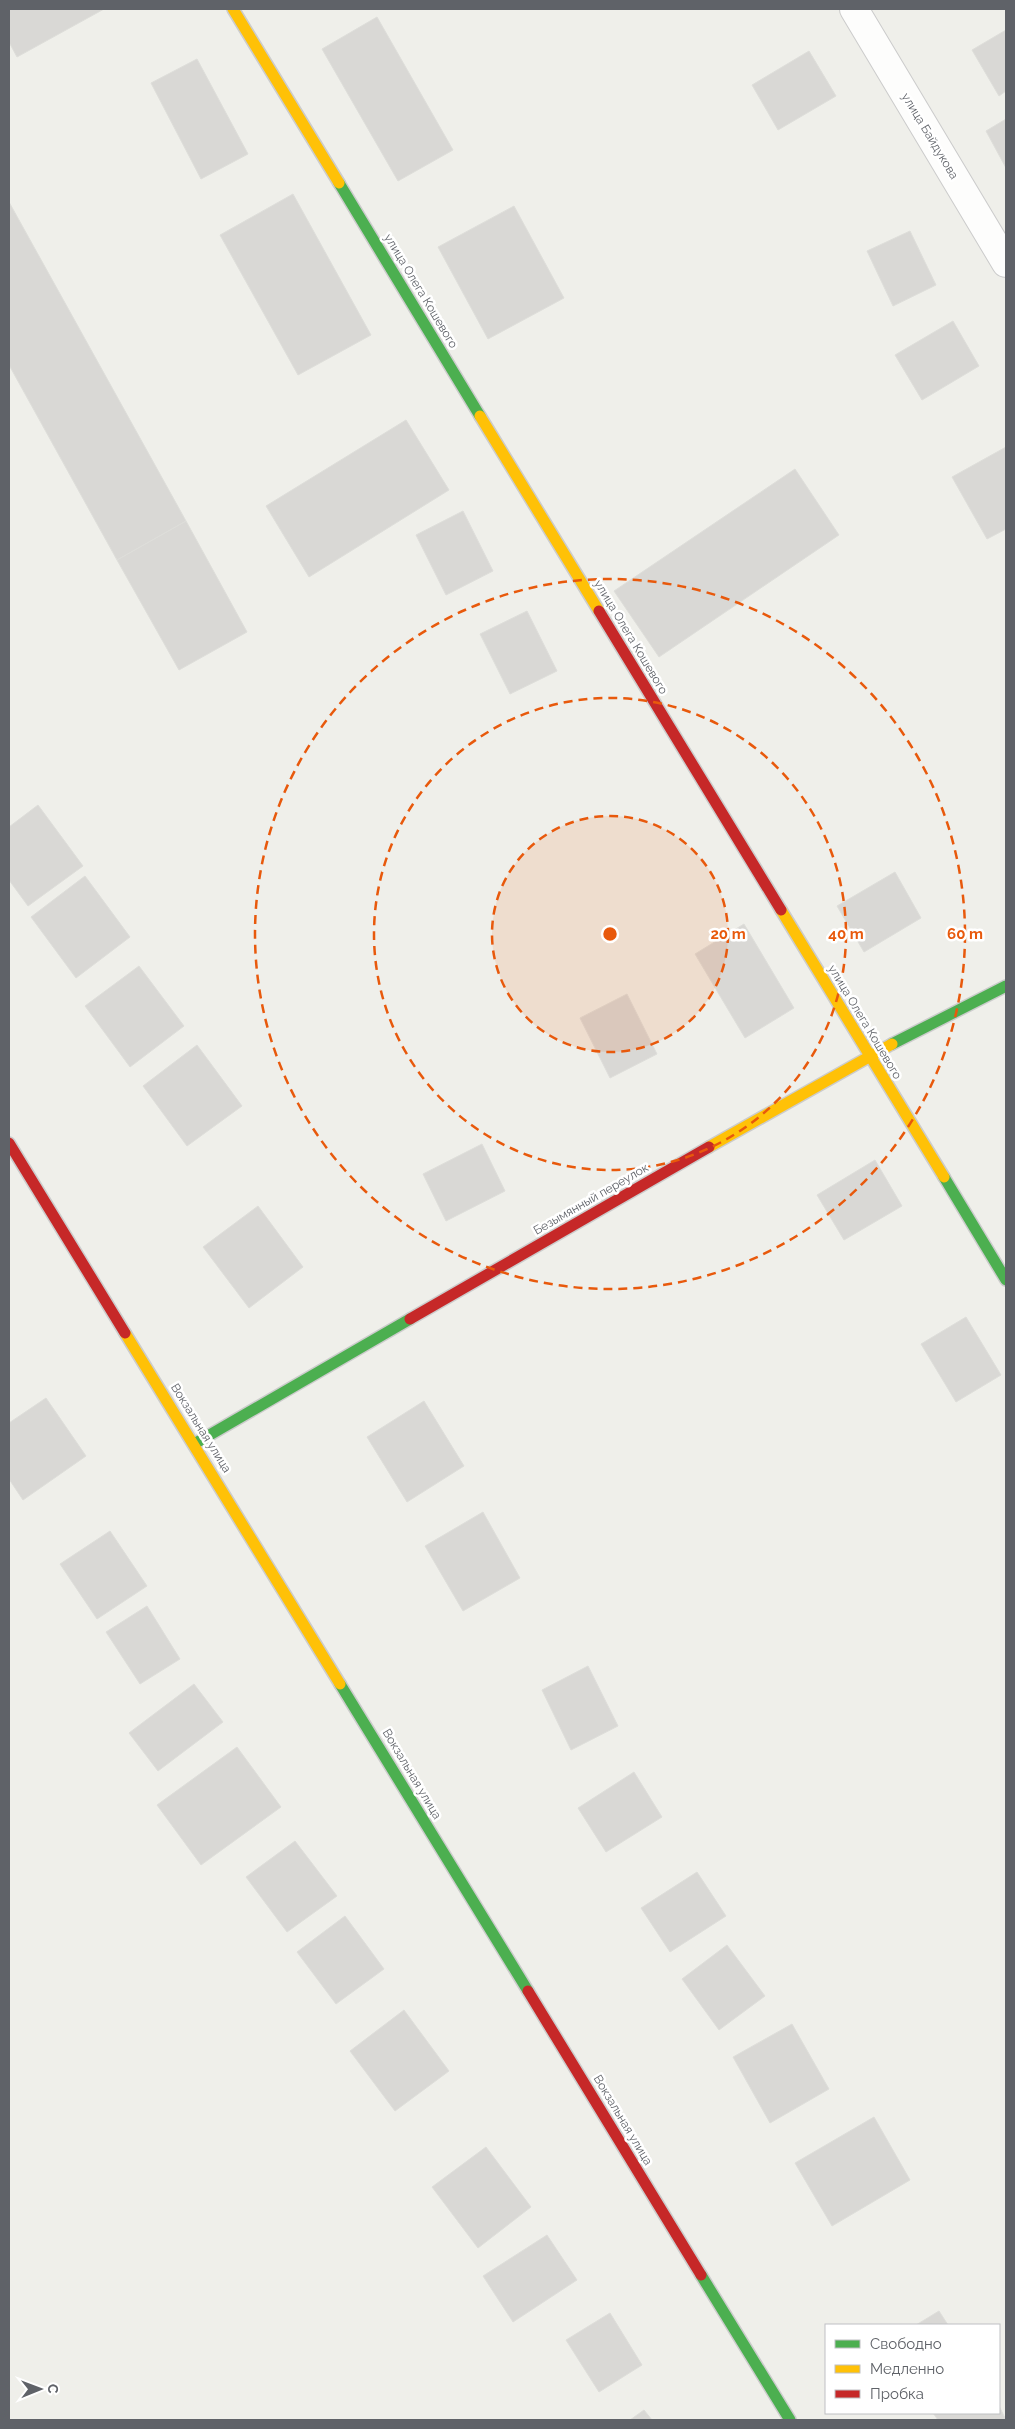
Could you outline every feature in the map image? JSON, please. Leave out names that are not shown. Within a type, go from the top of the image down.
[{"type":"street","name":"улица Олега Кошевого","points":[[233,9],[1006,1280]]},
{"type":"street","name":"улица Байдукова","points":[[854,9],[1006,263]]},
{"type":"street","name":"Безымянный переулок","points":[[194,1444],[869,1054],[1006,986]]},
{"type":"street","name":"Вокзальная улица","points":[[9,1143],[790,2420]]},
{"type":"building","points":[[9,9],[104,9],[17,57],[9,42]]},
{"type":"building","points":[[377,17],[453,150],[398,181],[322,49]]},
{"type":"building","points":[[1006,30],[1006,91],[999,96],[972,50]]},
{"type":"building","points":[[809,51],[836,96],[778,130],[752,85]]},
{"type":"building","points":[[197,59],[248,154],[201,179],[151,83]]},
{"type":"building","points":[[1006,119],[1006,168],[986,131]]},
{"type":"building","points":[[293,194],[371,335],[298,375],[220,235]]},
{"type":"building","points":[[9,202],[186,521],[117,560],[9,365]]},
{"type":"building","points":[[514,206],[564,298],[488,339],[438,247]]},
{"type":"building","points":[[910,231],[936,285],[893,306],[867,251]]},
{"type":"building","points":[[953,321],[979,366],[922,400],[895,355]]},
{"type":"building","points":[[406,420],[449,490],[309,577],[266,506]]},
{"type":"building","points":[[1006,447],[1006,529],[987,539],[952,477]]},
{"type":"building","points":[[795,469],[839,535],[659,657],[614,591]]},
{"type":"building","points":[[463,511],[493,571],[446,595],[416,535]]},
{"type":"building","points":[[186,521],[247,632],[179,670],[117,560]]},
{"type":"building","points":[[527,611],[557,671],[510,694],[480,634]]},
{"type":"building","points":[[38,805],[83,866],[28,906],[9,880],[9,827]]},
{"type":"building","points":[[895,872],[921,918],[864,952],[837,906]]},
{"type":"building","points":[[85,876],[130,937],[76,978],[31,917]]},
{"type":"building","points":[[744,924],[794,1008],[745,1038],[695,954]]},
{"type":"building","points":[[139,966],[184,1026],[130,1067],[85,1006]]},
{"type":"building","points":[[627,994],[657,1054],[610,1078],[580,1018]]},
{"type":"building","points":[[197,1045],[242,1106],[187,1146],[143,1086]]},
{"type":"building","points":[[482,1144],[505,1191],[446,1221],[423,1174]]},
{"type":"building","points":[[875,1160],[902,1206],[844,1240],[817,1195]]},
{"type":"building","points":[[258,1206],[303,1267],[249,1308],[203,1247]]},
{"type":"building","points":[[966,1317],[1001,1375],[956,1402],[921,1344]]},
{"type":"building","points":[[46,1398],[86,1456],[23,1500],[9,1479],[9,1423]]},
{"type":"building","points":[[424,1401],[464,1466],[407,1502],[367,1437]]},
{"type":"building","points":[[483,1512],[520,1578],[463,1611],[425,1546]]},
{"type":"building","points":[[110,1531],[147,1586],[97,1619],[60,1564]]},
{"type":"building","points":[[147,1606],[180,1659],[140,1684],[106,1632]]},
{"type":"building","points":[[588,1666],[618,1726],[571,1750],[542,1690]]},
{"type":"building","points":[[194,1684],[223,1722],[158,1771],[129,1733]]},
{"type":"building","points":[[237,1747],[281,1807],[201,1865],[157,1805]]},
{"type":"building","points":[[634,1772],[662,1817],[606,1852],[578,1808]]},
{"type":"building","points":[[295,1841],[337,1896],[287,1932],[246,1877]]},
{"type":"building","points":[[697,1872],[726,1916],[670,1952],[641,1908]]},
{"type":"building","points":[[345,1916],[384,1969],[336,2004],[297,1952]]},
{"type":"building","points":[[727,1945],[765,1996],[719,2030],[682,1979]]},
{"type":"building","points":[[404,2010],[449,2071],[395,2111],[350,2051]]},
{"type":"building","points":[[792,2024],[829,2089],[770,2123],[733,2057]]},
{"type":"building","points":[[874,2117],[910,2180],[832,2226],[795,2163]]},
{"type":"building","points":[[486,2147],[531,2207],[478,2248],[432,2187]]},
{"type":"building","points":[[547,2235],[577,2280],[513,2322],[483,2276]]},
{"type":"building","points":[[939,2311],[947,2324],[918,2324]]},
{"type":"building","points":[[610,2313],[642,2365],[599,2392],[566,2340]]},
{"type":"building","points":[[1000,2408],[1006,2420],[938,2420],[934,2414],[1000,2414]]},
{"type":"building","points":[[644,2410],[652,2420],[630,2420]]},
{"type":"traffic: fast","points":[[339,183],[480,416]]},
{"type":"traffic: fast","points":[[892,1044],[1006,986]]},
{"type":"traffic: fast","points":[[944,1177],[1006,1280]]},
{"type":"traffic: fast","points":[[194,1444],[410,1319]]},
{"type":"traffic: fast","points":[[340,1684],[528,1991]]},
{"type":"traffic: fast","points":[[701,2275],[790,2420]]},
{"type":"traffic: slow","points":[[233,9],[339,183]]},
{"type":"traffic: slow","points":[[480,416],[599,611]]},
{"type":"traffic: slow","points":[[781,910],[944,1177]]},
{"type":"traffic: slow","points":[[709,1147],[892,1044]]},
{"type":"traffic: slow","points":[[125,1333],[340,1684]]},
{"type":"traffic: jam","points":[[599,611],[781,910]]},
{"type":"traffic: jam","points":[[9,1143],[125,1333]]},
{"type":"traffic: jam","points":[[410,1319],[709,1147]]},
{"type":"traffic: jam","points":[[528,1991],[701,2275]]}]
